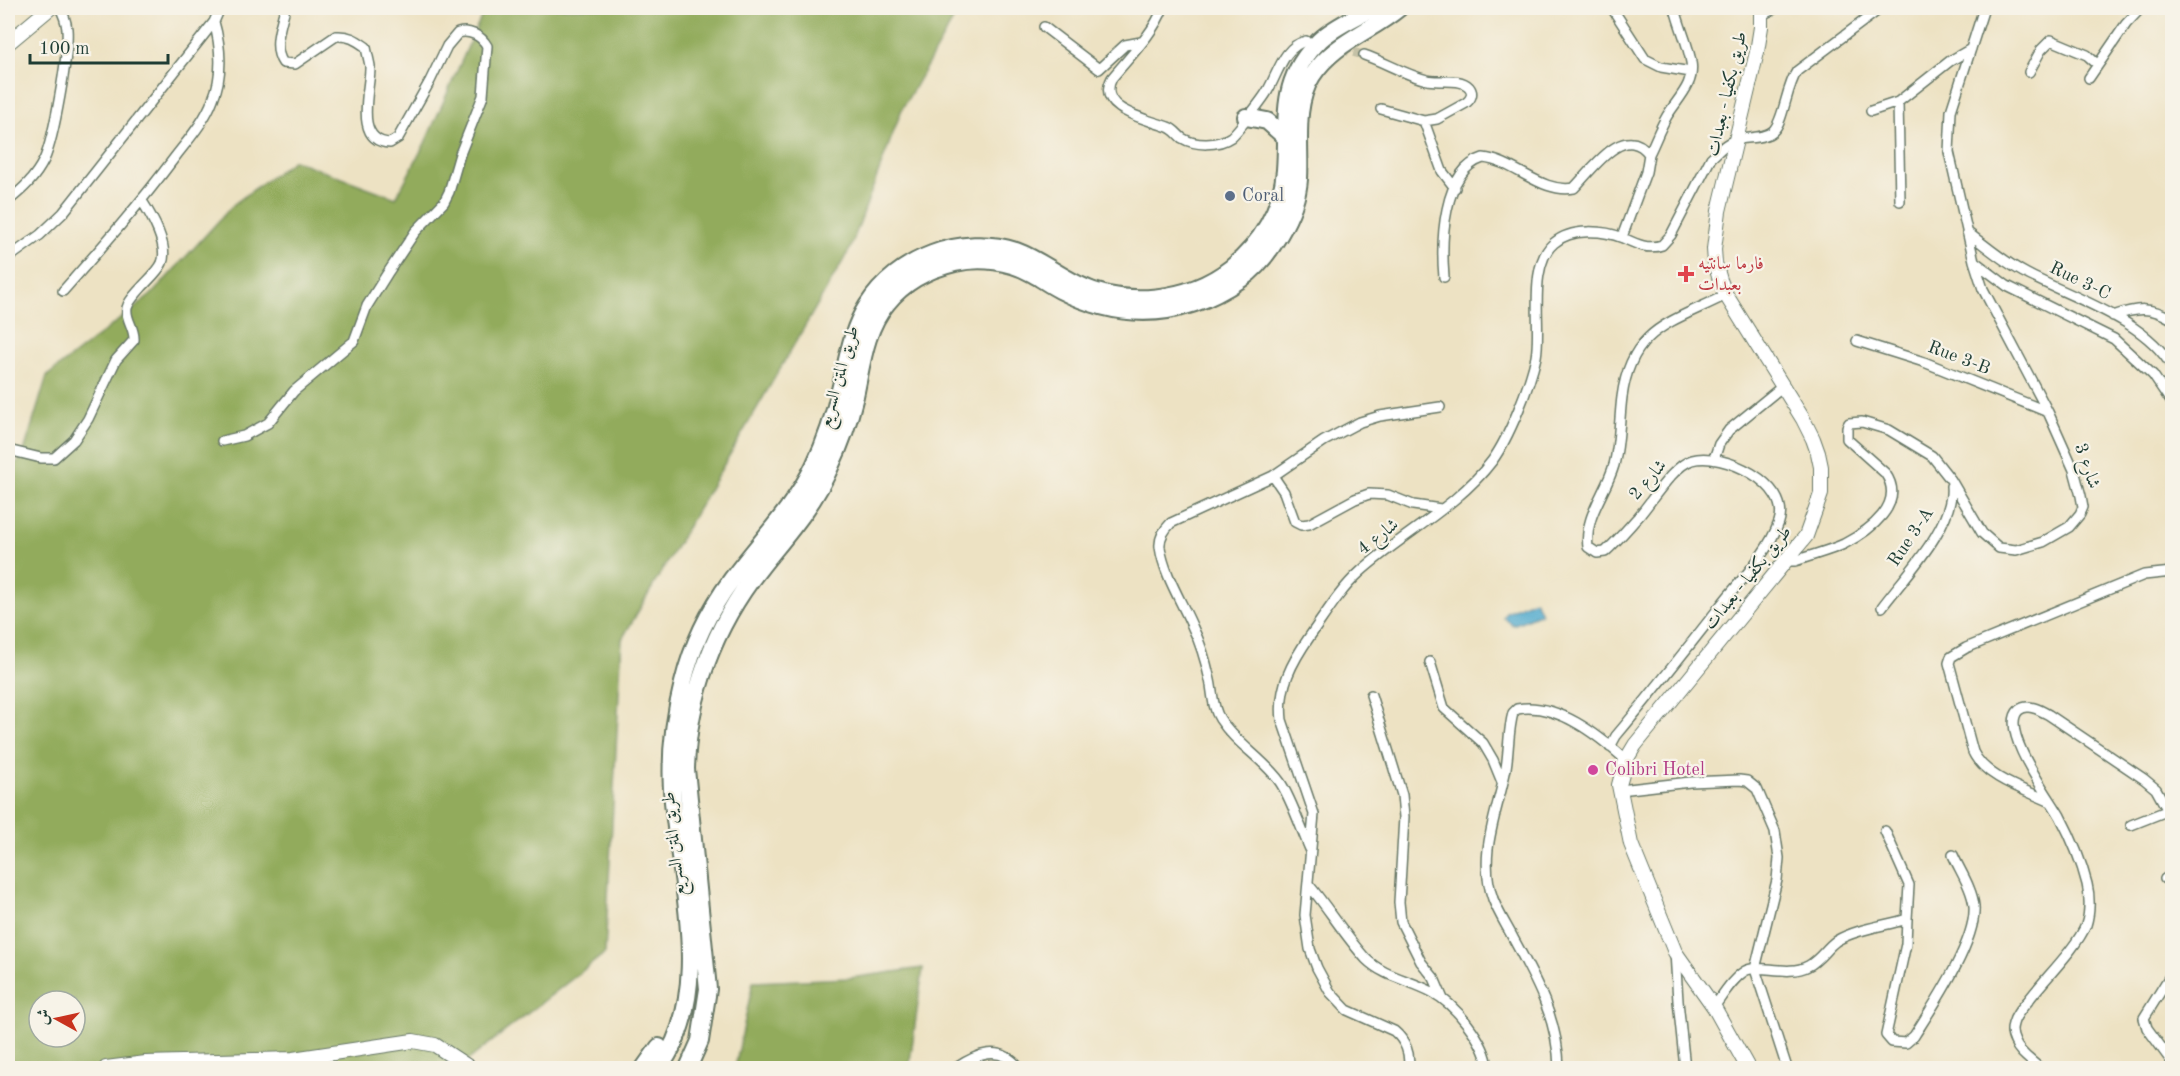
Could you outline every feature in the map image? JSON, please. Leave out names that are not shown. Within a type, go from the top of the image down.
[{"type":"highway","name":"طريق المتن السريع","points":[[659,1068],[681,1026],[690,979],[688,932],[672,776],[674,734],[684,680],[693,652],[721,596],[783,515],[813,466],[836,408],[852,335],[868,305],[892,278],[922,258],[967,246],[989,246],[1015,251],[1044,264],[1077,284],[1107,294],[1153,298],[1176,294],[1202,285],[1234,265],[1253,247],[1265,231],[1275,209],[1283,184],[1285,168],[1288,94],[1302,63],[1322,38],[1372,8]]},
{"type":"highway","name":"طريق المتن السريع","points":[[688,1068],[700,1041],[708,989],[686,769],[689,733],[700,680],[715,641],[739,599],[758,571],[801,519],[829,470],[844,436],[867,339],[885,305],[899,290],[928,272],[950,264],[974,260],[1015,265],[1088,304],[1120,311],[1157,312],[1179,308],[1212,297],[1244,277],[1275,243],[1286,222],[1299,183],[1301,105],[1312,75],[1334,50],[1399,8]]},
{"type":"highway","points":[[1246,117],[1267,121],[1285,137]]},
{"type":"highway","points":[[645,1068],[687,1003]]},
{"type":"main road","points":[[8,43],[50,8]]},
{"type":"main road","name":"طريق بكفيا - بعبدات","points":[[1748,1068],[1714,1007],[1675,952],[1631,844],[1620,790],[1626,760],[1635,745],[1806,536],[1821,494],[1821,467],[1813,439],[1726,295],[1715,263],[1715,234],[1734,140],[1757,52],[1761,11]]},
{"type":"main road","points":[[106,1068],[146,1063],[293,1059],[413,1041],[435,1045],[470,1068]]},
{"type":"street","points":[[8,201],[33,179],[47,148],[67,47],[66,19],[60,8]]},
{"type":"street","points":[[8,258],[40,235],[70,205],[214,22],[220,8]]},
{"type":"street","points":[[222,441],[244,436],[268,423],[294,391],[354,341],[367,306],[387,274],[415,232],[444,202],[485,87],[487,46],[471,32],[458,33],[447,46],[398,138],[390,143],[379,141],[372,134],[365,110],[370,67],[366,47],[352,38],[336,36],[295,64],[283,63],[277,43],[285,8]]},
{"type":"street","points":[[1154,8],[1155,25]]},
{"type":"street","points":[[1163,8],[1155,25],[1108,86],[1108,93],[1114,104],[1144,120],[1171,128],[1185,140],[1200,143],[1216,142],[1231,136],[1268,92],[1288,53],[1306,41]]},
{"type":"street","points":[[1612,8],[1646,59],[1661,67],[1691,72]]},
{"type":"street","points":[[1622,237],[1646,172],[1649,154],[1668,115],[1680,100],[1690,81],[1691,61],[1675,8]]},
{"type":"street","points":[[1761,11],[1776,8]]},
{"type":"street","points":[[1734,140],[1762,136],[1772,132],[1778,123],[1789,85],[1797,71],[1881,8]]},
{"type":"street","name":"شارع 3","points":[[1787,561],[1795,561],[1843,544],[1879,519],[1887,510],[1892,493],[1889,479],[1847,440],[1845,431],[1850,423],[1862,422],[1889,430],[1918,446],[1937,461],[1951,480],[1982,533],[1999,548],[2009,550],[2027,548],[2043,542],[2069,527],[2083,507],[2074,470],[2048,412],[1983,289],[1974,261],[1949,152],[1951,111],[1984,8]]},
{"type":"street","points":[[2089,78],[2097,64],[2141,8]]},
{"type":"street","points":[[63,291],[142,201],[202,121],[214,98],[219,61],[220,41],[214,22]]},
{"type":"street","points":[[1044,27],[1099,69],[1125,45],[1141,42]]},
{"type":"street","points":[[2029,72],[2041,50],[2051,40],[2087,55],[2097,64]]},
{"type":"street","points":[[1871,111],[1898,102],[1950,61],[1971,49]]},
{"type":"street","points":[[1364,55],[1427,80],[1454,82],[1469,87],[1472,95],[1466,103],[1437,119],[1424,121],[1382,109]]},
{"type":"street","points":[[1898,102],[1900,201]]},
{"type":"street","points":[[1424,121],[1433,152],[1442,171],[1455,188]]},
{"type":"street","name":"شارع 4","points":[[1408,1068],[1407,1048],[1400,1036],[1394,1030],[1347,1010],[1330,992],[1317,969],[1307,933],[1305,915],[1310,885],[1314,814],[1282,720],[1280,706],[1286,677],[1298,654],[1330,607],[1359,573],[1466,489],[1491,462],[1501,447],[1527,388],[1536,354],[1539,279],[1542,261],[1548,248],[1560,238],[1581,232],[1622,237],[1633,244],[1657,247],[1667,241],[1712,159],[1720,149],[1734,140]]},
{"type":"street","points":[[1444,277],[1444,225],[1448,205],[1469,165],[1483,158],[1514,168],[1560,189],[1574,188],[1608,152],[1619,145],[1634,143],[1644,147],[1649,154]]},
{"type":"street","points":[[8,450],[41,458],[54,458],[74,440],[88,419],[116,360],[134,340],[128,317],[129,304],[159,267],[163,258],[161,240],[142,201]]},
{"type":"street","name":"Rue 3-C","points":[[1967,232],[2024,273],[2113,316],[2154,344],[2167,357],[2172,367]]},
{"type":"street","name":"Rue 3-C","points":[[1974,261],[2007,286],[2114,339],[2153,375],[2172,404]]},
{"type":"street","name":"شارع 2","points":[[1714,459],[1693,460],[1682,466],[1605,552],[1597,553],[1588,547],[1588,525],[1610,479],[1614,464],[1620,432],[1624,382],[1633,356],[1639,346],[1655,331],[1726,295]]},
{"type":"street","points":[[2113,316],[2133,310],[2150,309],[2172,319]]},
{"type":"street","name":"Rue 3-B","points":[[1857,341],[1924,362],[2048,412]]},
{"type":"street","points":[[1610,747],[1749,570],[1779,523],[1782,512],[1781,504],[1769,486],[1754,475],[1714,459],[1724,435],[1783,386]]},
{"type":"street","points":[[1311,851],[1281,783],[1237,740],[1219,717],[1213,702],[1205,659],[1165,565],[1160,545],[1164,530],[1171,524],[1274,476],[1323,441],[1360,423],[1380,416],[1440,407]]},
{"type":"street","points":[[1274,476],[1286,497],[1294,520],[1301,525],[1309,524],[1355,499],[1376,494],[1441,509]]},
{"type":"street","name":"Rue 3-A","points":[[1882,607],[1941,528],[1952,496],[1951,480]]},
{"type":"street","points":[[2051,802],[1990,773],[1977,762],[1972,752],[1949,663],[1951,657],[1966,648],[2144,576],[2172,572]]},
{"type":"street","points":[[1430,662],[1444,708],[1483,743],[1494,760],[1502,782]]},
{"type":"street","points":[[1371,695],[1401,795],[1404,818],[1399,902],[1401,922],[1421,962],[1434,978],[1443,999]]},
{"type":"street","points":[[2039,1068],[2014,1041],[2012,1026],[2018,1013],[2085,927],[2089,912],[2088,887],[2083,868],[2059,816],[2027,762],[2017,738],[2014,717],[2019,711],[2025,707],[2038,709],[2049,715],[2127,766],[2156,789],[2171,814],[2131,825]]},
{"type":"street","points":[[1559,1068],[1558,1049],[1549,1011],[1493,899],[1488,880],[1488,844],[1506,768],[1512,717],[1517,709],[1539,708],[1559,714],[1626,760]]},
{"type":"street","points":[[1620,790],[1690,782],[1739,780],[1747,781],[1757,789],[1775,831],[1779,858],[1777,880],[1755,969],[1787,1068]]},
{"type":"street","points":[[1885,831],[1909,885],[1906,944],[1886,1035],[1892,1042],[1906,1043],[1914,1036],[1959,962],[1968,936],[1974,907],[1969,887],[1953,855]]},
{"type":"street","points":[[1310,885],[1366,958],[1380,970],[1432,991],[1452,1006],[1475,1036],[1484,1052],[1488,1068]]},
{"type":"street","points":[[1714,1007],[1737,977],[1747,969],[1792,971],[1807,967],[1836,942],[1858,932],[1907,919]]},
{"type":"street","points":[[1675,952],[1685,1068]]},
{"type":"street","points":[[2172,973],[2144,1018],[2147,1028],[2172,1062]]},
{"type":"street","points":[[956,1068],[985,1053],[1009,1059],[1019,1068]]},
{"type":"green space","points":[[478,8],[960,8],[902,109],[850,249],[622,639],[605,953],[458,1068],[8,1068],[8,469],[22,458],[47,376],[151,295],[234,204],[294,160],[396,198],[425,143],[482,15]]},
{"type":"green space","points":[[923,968],[909,1068],[735,1068],[753,982],[850,978]]},
{"type":"water","points":[[1535,600],[1541,613],[1513,625],[1503,617],[1506,612]]},
{"type":"tunnel","points":[[1314,43],[1364,55]]},
{"type":"place","name":"Coral","points":[[1230,196]]},
{"type":"place","name":"فارما سانتيه بعبدات","points":[[1686,274]]},
{"type":"place","name":"Colibri Hotel","points":[[1593,770]]}]
